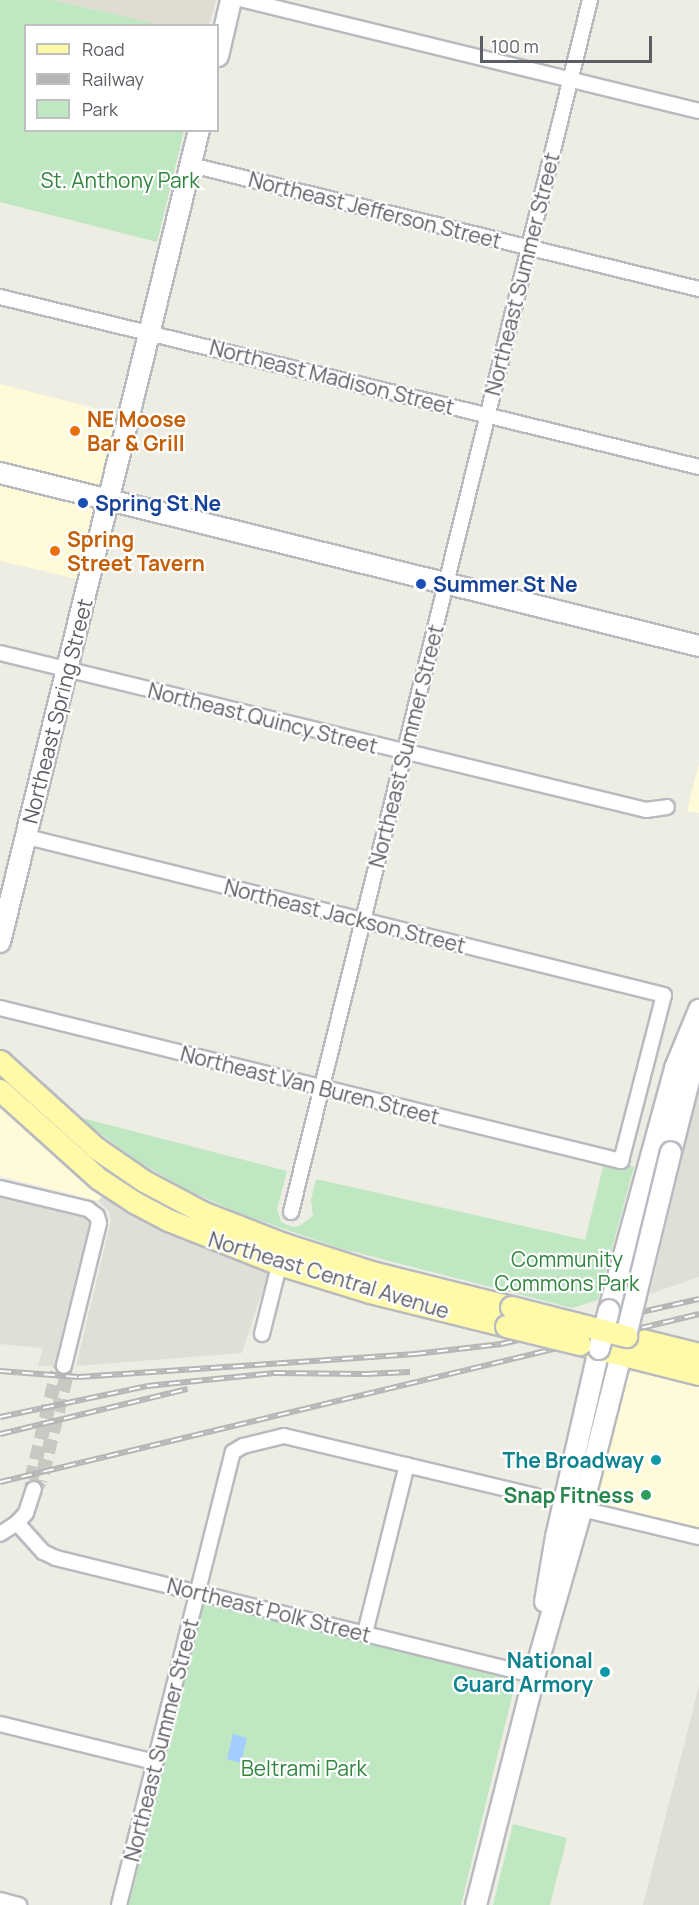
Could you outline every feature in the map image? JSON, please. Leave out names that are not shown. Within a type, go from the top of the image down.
[{"type":"main road","name":"Northeast Central Avenue","points":[[0,1061],[79,1134],[144,1181],[282,1254],[381,1295],[508,1317],[623,1345],[699,1354]]},
{"type":"main road","name":"Northeast Central Avenue","points":[[0,1090],[74,1159],[134,1202],[196,1233],[282,1254]]},
{"type":"main road","points":[[0,1099],[25,1113]]},
{"type":"main road","name":"Northeast Central Avenue","points":[[623,1345],[699,1374]]},
{"type":"street","points":[[219,52],[231,0]]},
{"type":"street","points":[[244,0],[699,111]]},
{"type":"street","name":"Northeast Summer Street","points":[[291,1212],[590,0]]},
{"type":"street","name":"Northeast Spring Street","points":[[0,942],[198,132]]},
{"type":"street","name":"Northeast Jefferson Street","points":[[190,165],[699,289]]},
{"type":"street","name":"Northeast Madison Street","points":[[0,297],[699,467]]},
{"type":"street","points":[[0,473],[699,646]]},
{"type":"street","name":"Northeast Quincy Street","points":[[0,653],[646,810],[667,807]]},
{"type":"street","name":"Northeast Jackson Street","points":[[27,837],[664,995],[621,1161]]},
{"type":"street","name":"Northeast Van Buren Street","points":[[0,1008],[621,1161]]},
{"type":"street","points":[[536,1668],[550,1569],[583,1414],[602,1340],[661,1150],[691,1073],[699,1011]]},
{"type":"street","points":[[476,1905],[536,1668],[582,1509],[623,1345],[661,1150]]},
{"type":"street","points":[[0,1188],[88,1209],[97,1215],[99,1223],[64,1366]]},
{"type":"street","points":[[262,1334],[282,1254]]},
{"type":"street","name":"Northeast Summer Street","points":[[119,1905],[233,1452],[243,1446],[284,1436],[407,1465]]},
{"type":"street","points":[[365,1633],[407,1465],[535,1496]]},
{"type":"street","points":[[0,1534],[17,1523],[26,1513],[34,1489]]},
{"type":"street","points":[[582,1509],[699,1537]]},
{"type":"street","name":"Northeast Polk Street","points":[[17,1523],[43,1552],[56,1558],[365,1633],[536,1668]]},
{"type":"street","points":[[0,1724],[155,1762]]},
{"type":"street","points":[[0,1900],[20,1905]]},
{"type":"shaded area","points":[[51,0],[216,0],[210,24],[153,23]]},
{"type":"shaded area","points":[[0,384],[121,415],[106,480],[96,486],[0,462]]},
{"type":"shaded area","points":[[0,484],[92,507],[97,515],[82,580],[0,561]]},
{"type":"shaded area","points":[[699,763],[699,813],[687,811]]},
{"type":"shaded area","points":[[699,1071],[699,1277],[650,1294],[682,1156],[678,1155]]},
{"type":"shaded area","points":[[0,1103],[107,1191],[98,1201],[0,1176]]},
{"type":"shaded area","points":[[107,1191],[264,1265],[268,1274],[242,1353],[76,1366],[111,1221],[109,1211],[98,1201]]},
{"type":"shaded area","points":[[0,1197],[88,1218],[90,1223],[57,1366],[38,1366],[43,1348],[0,1344]]},
{"type":"shaded area","name":"The Broadway","points":[[640,1369],[699,1382],[699,1529],[598,1502],[595,1492],[622,1384],[629,1374]]},
{"type":"shaded area","points":[[699,1686],[699,1905],[643,1905]]},
{"type":"green space","name":"St. Anthony Park","points":[[0,0],[51,0],[153,23],[24,24],[24,132],[184,132],[157,242],[0,202]]},
{"type":"green space","name":"Community Commons Park","points":[[78,1117],[287,1171],[277,1209],[281,1222],[292,1227],[299,1226],[313,1216],[311,1200],[316,1179],[585,1240],[605,1159],[634,1167],[598,1300],[572,1308],[339,1248],[241,1214],[194,1193],[140,1163]]},
{"type":"green space","name":"Beltrami Park","points":[[204,1602],[516,1680],[461,1905],[129,1905]]},
{"type":"green space","points":[[513,1824],[567,1838],[550,1905],[493,1905]]},
{"type":"water","points":[[233,1734],[247,1738],[241,1763],[227,1759]]},
{"type":"tunnel","points":[[64,1366],[66,1378],[41,1481],[34,1489],[31,1480],[57,1372],[64,1366]]},
{"type":"railway","points":[[0,1371],[79,1377],[415,1354],[501,1344],[699,1299]]},
{"type":"railway","points":[[0,1482],[699,1314]]},
{"type":"railway","points":[[0,1417],[147,1386],[274,1373],[410,1372]]},
{"type":"railway","points":[[0,1434],[188,1389]]},
{"type":"place","name":"NE Moose Bar & Grill","points":[[75,431]]},
{"type":"place","name":"Spring St Ne","points":[[83,503]]},
{"type":"place","name":"Spring Street Tavern","points":[[55,551]]},
{"type":"place","name":"Summer St Ne","points":[[421,584]]},
{"type":"place","name":"The Broadway","points":[[656,1460]]},
{"type":"place","name":"Snap Fitness","points":[[646,1495]]},
{"type":"place","name":"National Guard Armory","points":[[605,1672]]}]
